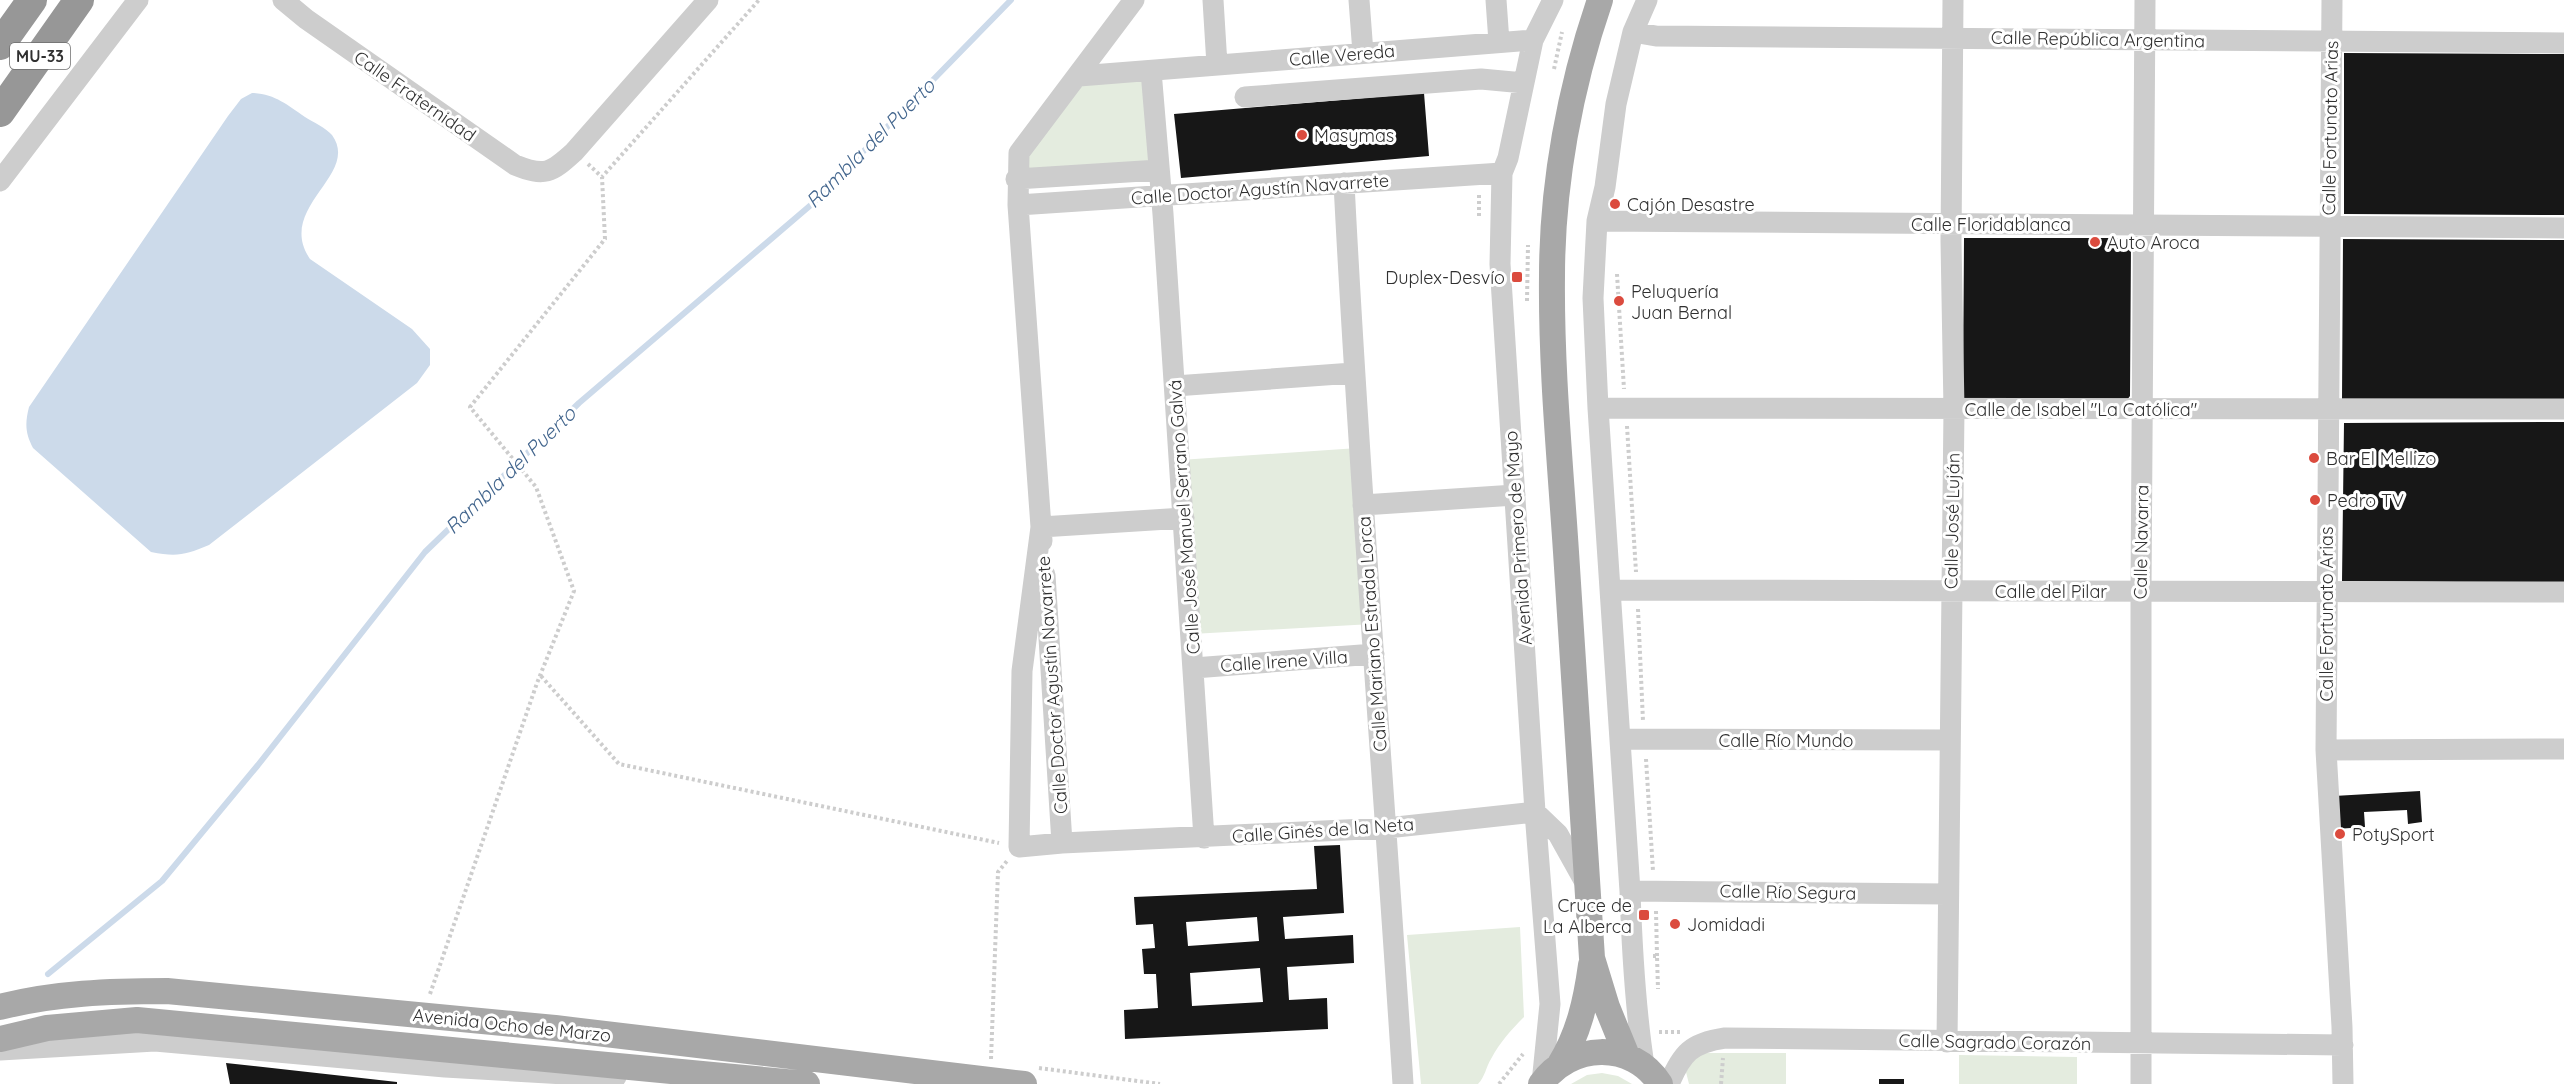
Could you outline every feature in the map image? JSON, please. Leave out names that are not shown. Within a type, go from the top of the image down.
[{"type":"highway","points":[[0,32],[21,0]]},
{"type":"highway","name":"MU-33","points":[[0,45],[32,0]]},
{"type":"highway","name":"MU-33","points":[[0,112],[79,0]]},
{"type":"main road","points":[[1542,1083],[1560,1064],[1574,1039],[1581,1020],[1592,958],[1561,485],[1552,275],[1557,203],[1565,142],[1583,59],[1600,0]]},
{"type":"main road","points":[[1592,958],[1607,1007],[1644,1068]]},
{"type":"main road","name":"Avenida Ocho de Marzo","points":[[0,1008],[27,1000],[121,991],[166,991],[555,1028],[1024,1084]]},
{"type":"main road","name":"Avenida Ocho de Marzo","points":[[0,1039],[47,1028],[137,1020],[806,1084]]},
{"type":"main road","points":[[1560,1064],[1581,1054],[1604,1051],[1644,1068]]},
{"type":"street","points":[[0,181],[138,0]]},
{"type":"street","name":"Calle Fraternidad","points":[[283,0],[306,20],[515,165],[532,172],[555,169],[574,152]]},
{"type":"street","points":[[574,152],[708,0]]},
{"type":"street","points":[[1016,179],[1018,153],[1079,76],[1134,0]]},
{"type":"street","points":[[1213,0],[1217,65]]},
{"type":"street","points":[[1359,0],[1363,53]]},
{"type":"street","points":[[1496,0],[1499,42]]},
{"type":"street","name":"Avenida Primero de Mayo","points":[[1542,1083],[1550,1004],[1535,812],[1500,264],[1502,172],[1533,40],[1553,0]]},
{"type":"street","points":[[1644,1068],[1633,967],[1593,298],[1597,221],[1605,187],[1616,104],[1633,32],[1647,0]]},
{"type":"street","name":"Calle José Luján","points":[[1947,1042],[1954,409],[1951,224],[1953,0]]},
{"type":"street","name":"Calle Navarra","points":[[2141,1084],[2141,591],[2145,0]]},
{"type":"street","name":"Calle Fortunato Arias","points":[[2332,0],[2329,410],[2325,592],[2326,750],[2343,1045],[2343,1084]]},
{"type":"street","name":"Calle República Argentina","points":[[1633,32],[1656,36],[2564,43]]},
{"type":"street","name":"Calle Vereda","points":[[1079,76],[1533,40]]},
{"type":"street","name":"Calle José Manuel Serrano Galvá","points":[[1151,71],[1175,386],[1204,838]]},
{"type":"street","points":[[1245,97],[1481,79],[1524,82]]},
{"type":"street","name":"Calle Doctor Agustín Navarrete","points":[[1062,843],[1016,179],[1159,170]]},
{"type":"street","name":"Calle Doctor Agustín Navarrete","points":[[1018,205],[1502,172]]},
{"type":"street","name":"Calle Mariano Estrada Lorca","points":[[1344,183],[1353,373],[1387,828],[1403,1084]]},
{"type":"street","name":"Calle Floridablanca","points":[[1597,221],[2564,228]]},
{"type":"street","points":[[1175,386],[1353,373]]},
{"type":"street","name":"Calle de Isabel \"La Católica\"","points":[[1598,408],[2564,409]]},
{"type":"street","points":[[1363,505],[1515,495]]},
{"type":"street","points":[[1041,527],[1184,518]]},
{"type":"street","name":"Calle Doctor Agustín Navarrete","points":[[1019,847],[1022,671],[1041,527]]},
{"type":"street","name":"Calle del Pilar","points":[[1610,590],[2564,592]]},
{"type":"street","name":"Calle Irene Villa","points":[[1194,668],[1374,654]]},
{"type":"street","name":"Calle Río Mundo","points":[[1621,739],[1950,740]]},
{"type":"street","points":[[2326,750],[2564,748]]},
{"type":"street","points":[[1535,812],[1558,834],[1588,886]]},
{"type":"street","name":"Calle Ginés de la Neta","points":[[1019,847],[1387,828],[1535,812]]},
{"type":"street","name":"Calle Río Segura","points":[[1630,891],[1947,894]]},
{"type":"street","name":"Calle Sagrado Corazón","points":[[1669,1084],[1685,1053],[1705,1041],[1725,1038],[2343,1045]]},
{"type":"street","points":[[0,1050],[155,1041],[438,1075],[806,1084]]},
{"type":"path","points":[[429,999],[541,676],[574,591],[536,487],[470,407],[604,239],[602,177],[759,0]]},
{"type":"path","points":[[574,152],[602,177]]},
{"type":"path","points":[[1617,267],[1657,956]]},
{"type":"path","points":[[541,676],[619,764],[1019,847],[998,872],[991,1062]]},
{"type":"shaded area","points":[[1151,71],[1159,170],[1016,179],[1019,153],[1079,76]]},
{"type":"shaded area","points":[[1358,448],[1372,624],[1192,634],[1180,460]]},
{"type":"shaded area","points":[[1520,927],[1524,1017],[1498,1047],[1478,1084],[1421,1084],[1407,935]]},
{"type":"shaded area","points":[[1697,1053],[1786,1053],[1786,1084],[1689,1084],[1686,1072]]},
{"type":"shaded area","points":[[1959,1055],[2077,1057],[2077,1084],[1959,1084]]},
{"type":"shaded area","points":[[1602,1073],[1618,1076],[1632,1084],[1571,1084],[1587,1075]]},
{"type":"water","points":[[252,93],[267,95],[280,101],[332,135],[338,150],[336,164],[309,207],[303,223],[302,240],[310,259],[412,329],[430,349],[430,365],[417,383],[209,545],[181,554],[151,552],[33,448],[28,438],[26,423],[29,407],[228,116],[241,99]]},
{"type":"building","points":[[2344,53],[2564,54],[2564,215],[2344,214]]},
{"type":"building","name":"Masymas","points":[[1424,93],[1429,156],[1181,178],[1174,114]]},
{"type":"building","points":[[1964,238],[2123,238],[2131,246],[2130,396],[2127,400],[1963,398]]},
{"type":"building","points":[[2343,239],[2564,240],[2564,400],[2342,399]]},
{"type":"building","points":[[2564,422],[2564,583],[2342,581],[2344,423]]},
{"type":"building","points":[[2420,791],[2422,822],[2408,824],[2407,810],[2364,812],[2365,827],[2336,829],[2334,796]]},
{"type":"building","points":[[1340,845],[1344,913],[1283,917],[1285,939],[1353,935],[1354,963],[1287,967],[1289,1000],[1327,998],[1328,1029],[1125,1039],[1124,1010],[1158,1008],[1156,974],[1144,974],[1142,949],[1155,948],[1153,924],[1136,925],[1134,897],[1317,889],[1314,846]],"holes":[[[1257,917],[1259,941],[1188,946],[1186,922]],[[1260,968],[1263,1002],[1192,1006],[1190,973]]]},
{"type":"building","points":[[226,1063],[397,1082],[397,1084],[230,1084]]},
{"type":"building","points":[[1879,1079],[1904,1079],[1904,1084],[1879,1084]]},
{"type":"waterway","name":"Rambla del Puerto","points":[[48,974],[162,881],[258,765],[425,552],[579,403],[812,204],[1011,0]]},
{"type":"place","name":"Masymas","points":[[1302,135]]},
{"type":"place","name":"Cajón Desastre","points":[[1615,204]]},
{"type":"place","name":"Auto Aroca","points":[[2095,242]]},
{"type":"place","name":"Duplex-Desvío","points":[[1517,277]]},
{"type":"place","name":"Peluquería Juan Bernal","points":[[1619,301]]},
{"type":"place","name":"Bar El Mellizo","points":[[2314,458]]},
{"type":"place","name":"Pedro TV","points":[[2315,500]]},
{"type":"place","name":"PotySport","points":[[2340,834]]},
{"type":"place","name":"Cruce de La Alberca","points":[[1644,915]]},
{"type":"place","name":"Jomidadi","points":[[1675,924]]}]
